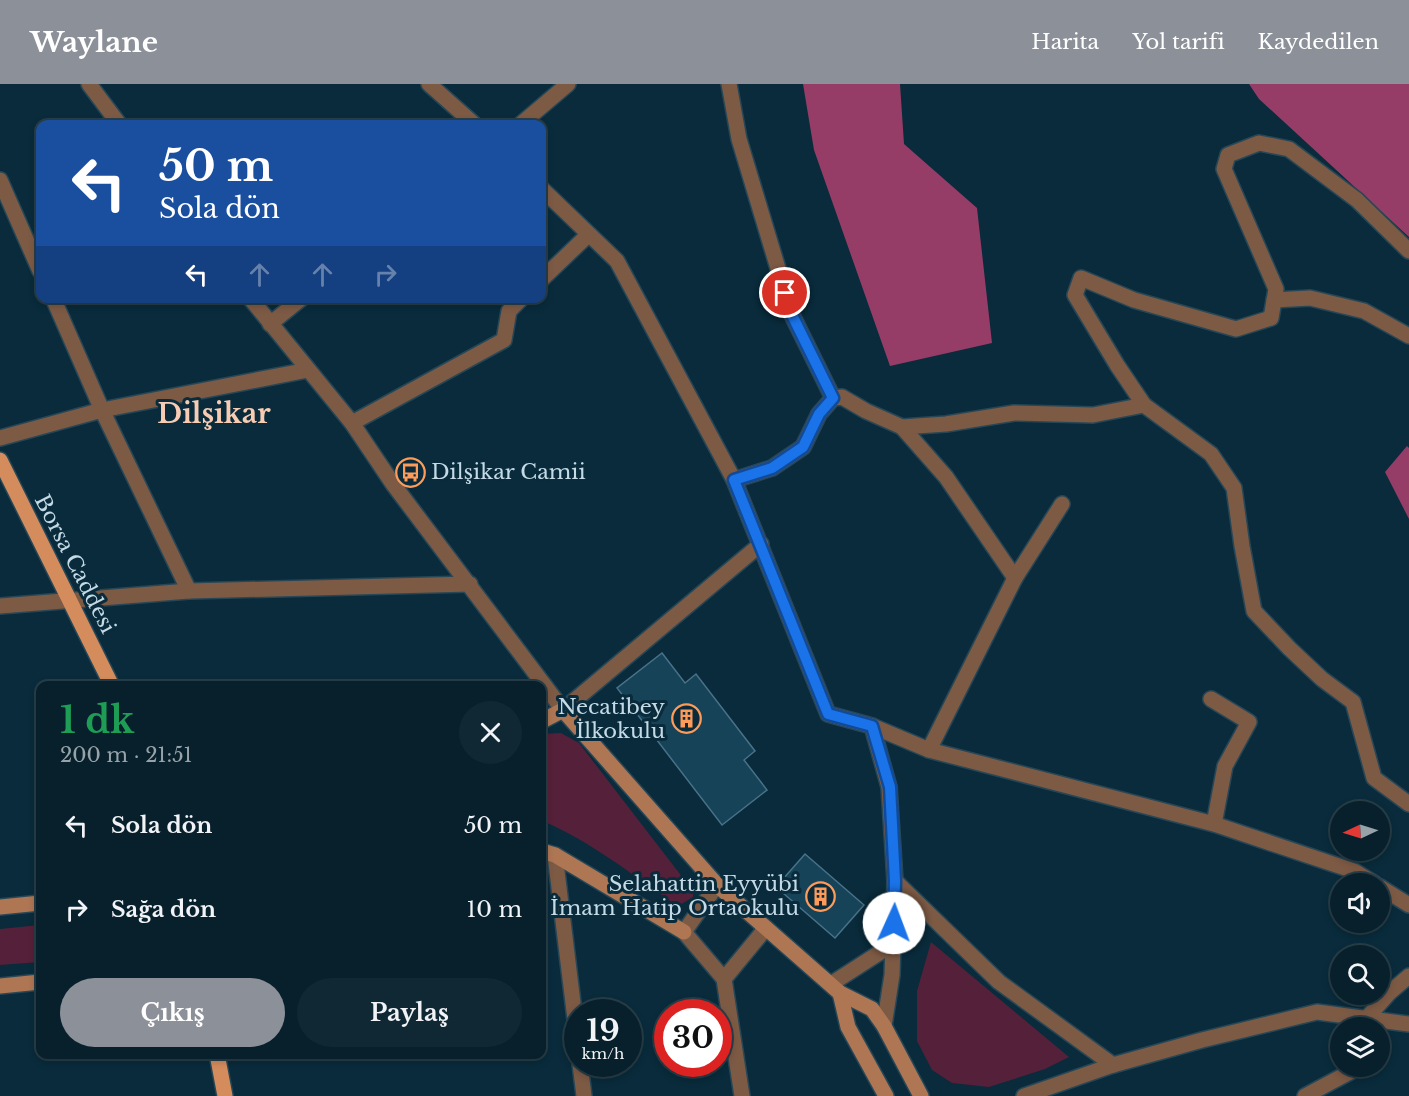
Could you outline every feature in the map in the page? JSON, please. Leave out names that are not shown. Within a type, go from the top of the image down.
[{"type":"main road","name":"Borsa Caddesi","points":[[0,460],[110,681]]},
{"type":"main road","points":[[546,719],[563,710],[717,885],[836,988],[872,1008],[921,1096]]},
{"type":"main road","points":[[548,853],[684,932]]},
{"type":"main road","points":[[0,907],[36,903]]},
{"type":"main road","points":[[0,986],[36,982]]},
{"type":"main road","points":[[836,988],[848,1026],[886,1096]]},
{"type":"main road","points":[[218,1059],[225,1096]]},
{"type":"street","points":[[89,84],[116,120]]},
{"type":"street","points":[[429,84],[470,120]]},
{"type":"street","points":[[526,120],[568,84]]},
{"type":"street","points":[[729,84],[739,139],[792,315],[833,398]]},
{"type":"street","points":[[1409,251],[1357,200],[1289,149],[1259,143],[1228,155],[1224,169],[1276,289],[1271,318],[1236,329],[1134,300],[1080,278],[1075,295],[1144,405],[1211,454],[1234,488],[1254,611],[1288,648],[1322,679],[1353,702],[1374,778],[1409,804]]},
{"type":"street","points":[[0,180],[36,262]]},
{"type":"street","points":[[546,193],[617,261],[734,480],[828,714],[872,726],[929,750],[1214,824],[1357,873]]},
{"type":"street","points":[[546,275],[588,235]]},
{"type":"street","points":[[1274,300],[1310,298],[1364,311],[1409,336]]},
{"type":"street","points":[[55,303],[102,410],[189,591]]},
{"type":"street","points":[[254,303],[352,423],[393,484],[542,681]]},
{"type":"street","points":[[270,324],[296,303]]},
{"type":"street","points":[[352,423],[504,340],[508,311],[517,303]]},
{"type":"street","points":[[0,438],[102,410],[309,370]]},
{"type":"street","points":[[734,480],[772,468],[803,447],[819,414],[833,398],[842,398],[902,427],[946,477],[1015,578]]},
{"type":"street","points":[[902,427],[946,424],[1014,413],[1094,415],[1144,405]]},
{"type":"street","points":[[929,750],[1015,578],[1062,504]]},
{"type":"street","points":[[546,687],[563,710],[761,544]]},
{"type":"street","points":[[0,606],[189,591],[470,584]]},
{"type":"street","points":[[1211,699],[1249,722],[1226,766],[1214,824]]},
{"type":"street","points":[[872,726],[890,787],[895,881],[892,975],[884,1026]]},
{"type":"street","points":[[548,853],[571,999]]},
{"type":"street","points":[[895,881],[999,982],[1113,1065]]},
{"type":"street","points":[[717,885],[684,932],[724,979],[742,1096]]},
{"type":"street","points":[[1390,893],[1409,904]]},
{"type":"street","points":[[724,979],[766,928]]},
{"type":"street","points":[[836,988],[893,944]]},
{"type":"street","points":[[1370,1017],[1389,993],[1409,976]]},
{"type":"street","points":[[1024,1096],[1113,1065],[1202,1040],[1317,1012],[1339,1017]]},
{"type":"street","points":[[1390,1024],[1409,1024]]},
{"type":"street","points":[[582,1077],[584,1096]]},
{"type":"street","points":[[1305,1096],[1341,1077]]},
{"type":"shaded area","points":[[803,84],[900,84],[904,144],[977,208],[992,343],[890,366],[814,150]]},
{"type":"shaded area","points":[[1249,84],[1409,84],[1409,237],[1259,99]]},
{"type":"shaded area","points":[[1407,446],[1409,448],[1409,519],[1385,472]]},
{"type":"shaded area","points":[[561,733],[579,743],[693,891],[693,897],[678,906],[594,848],[546,823],[546,734]]},
{"type":"shaded area","points":[[36,925],[36,962],[0,965],[0,929]]},
{"type":"shaded area","points":[[931,942],[1069,1057],[1045,1069],[989,1087],[952,1083],[932,1070],[917,1041],[917,991]]},
{"type":"building","name":"Necatibey İlkokulu","points":[[662,653],[685,683],[696,674],[755,751],[744,760],[767,790],[722,825],[617,688]]},
{"type":"building","name":"Selahattin Eyyübi İmam Hatip Ortaokulu","points":[[805,854],[864,905],[835,938],[776,887]]},
{"type":"place","name":"Dilşikar Camii","points":[[410,472]]},
{"type":"place","name":"Necatibey İlkokulu","points":[[686,719]]},
{"type":"place","name":"Selahattin Eyyübi İmam Hatip Ortaokulu","points":[[820,896]]},
{"type":"district","name":"Dilşikar","points":[[214,413]]},
{"type":"route","points":[[785,293],[792,315],[833,398],[819,414],[803,447],[772,468],[734,480],[828,714],[872,726],[890,787],[895,881],[894,923]]}]
